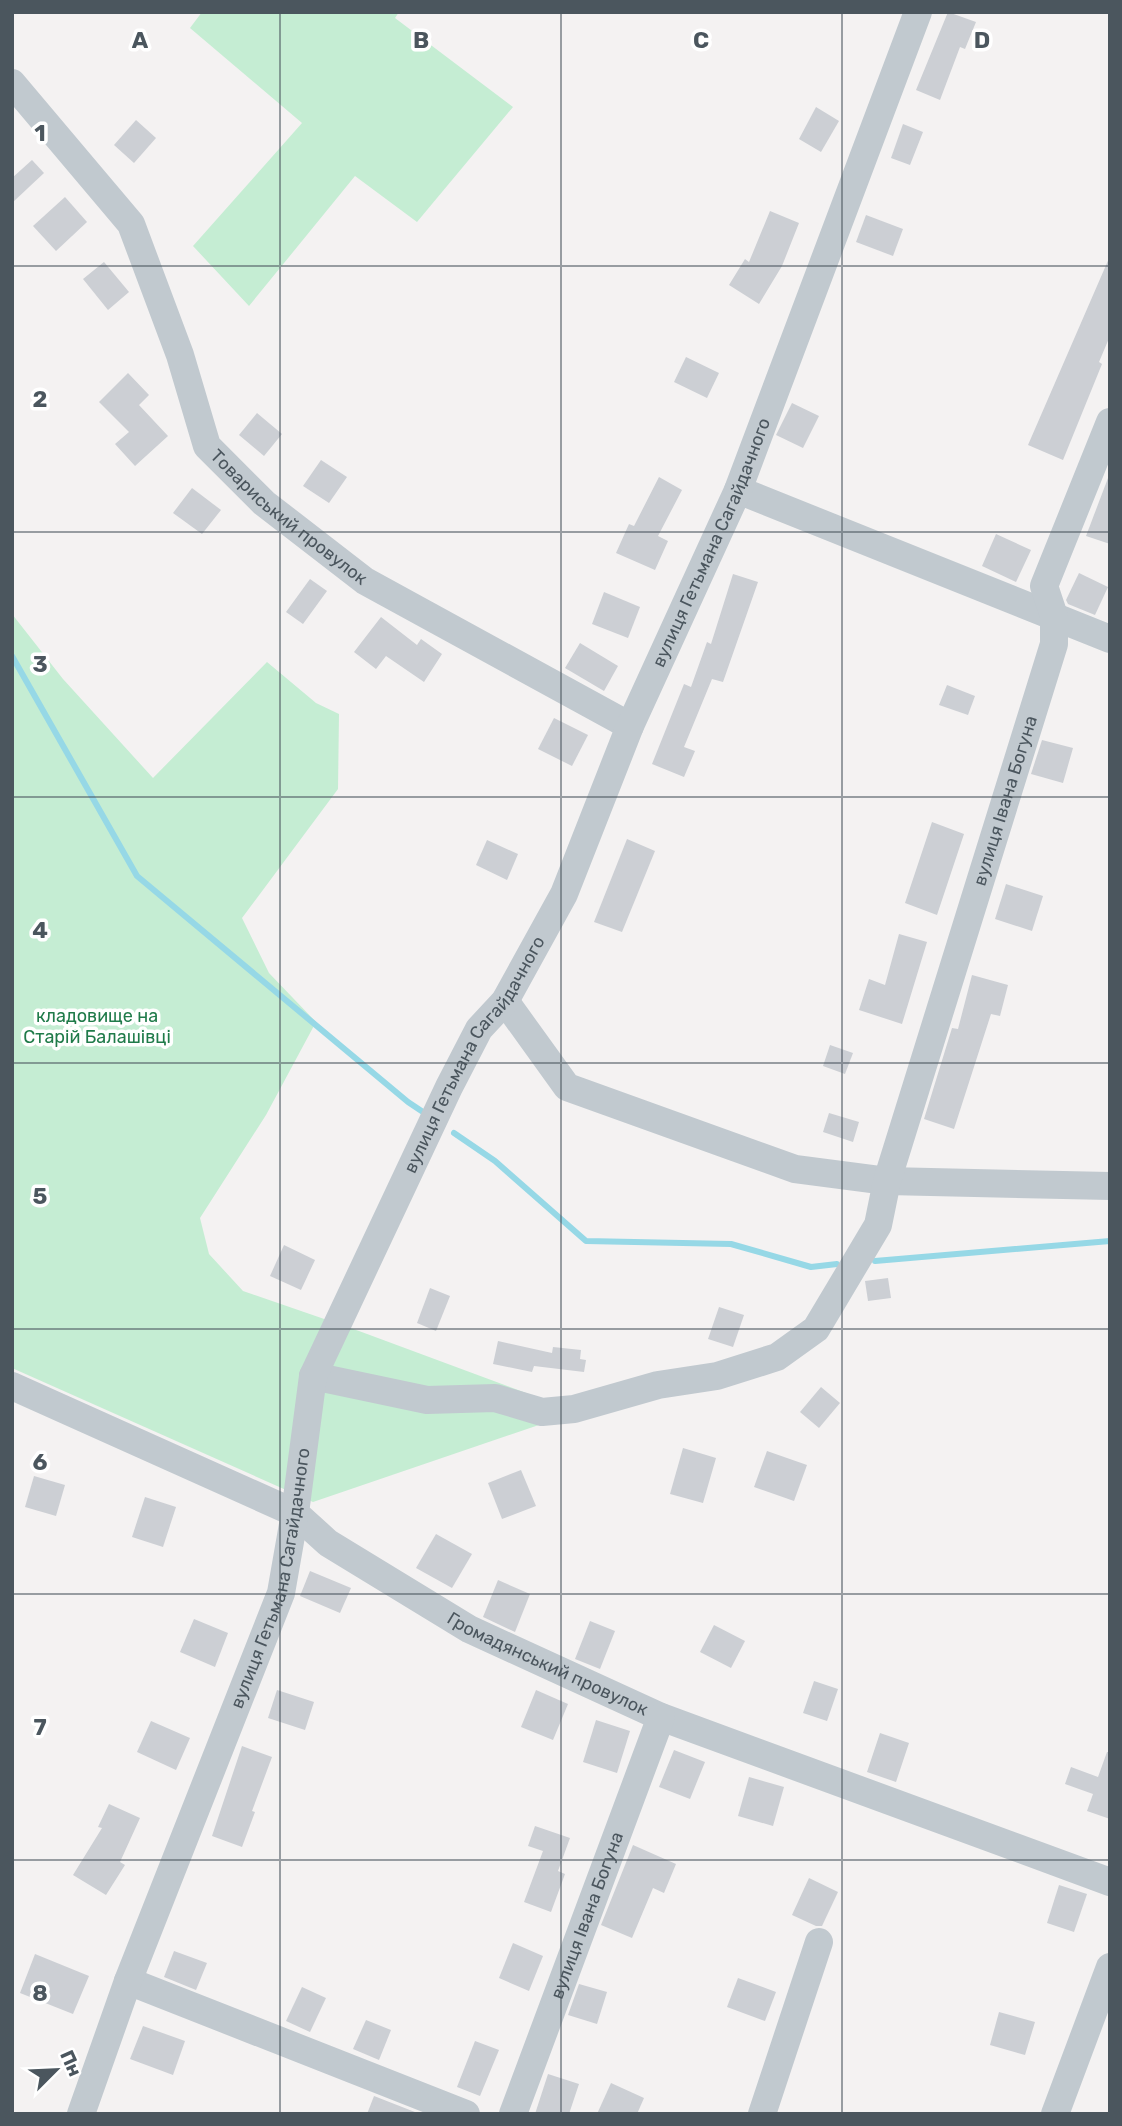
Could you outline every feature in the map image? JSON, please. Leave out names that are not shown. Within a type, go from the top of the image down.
[{"type":"street","name":"вулиця Гетьмана Сагайдачного","points":[[81,2114],[128,1981],[281,1593],[295,1513],[313,1376],[478,1029],[505,1001],[564,894],[630,726],[738,490],[918,12]]},
{"type":"street","name":"Товариський провулок","points":[[12,83],[131,225],[180,355],[207,446],[264,503],[365,581],[630,726]]},
{"type":"street","name":"вулиця Івана Богуна","points":[[887,1181],[1054,644],[1054,616],[1044,586],[1110,422]]},
{"type":"street","points":[[738,490],[1110,639]]},
{"type":"street","points":[[505,1001],[567,1087],[795,1169],[887,1181],[1110,1186]]},
{"type":"street","points":[[313,1376],[427,1399],[495,1398],[542,1412],[574,1409],[658,1385],[717,1376],[777,1357],[816,1329],[878,1225],[887,1181]]},
{"type":"street","name":"Громадянський провулок","points":[[12,1386],[295,1513],[328,1543],[469,1629],[661,1717],[1110,1882]]},
{"type":"street","name":"вулиця Івана Богуна","points":[[513,2114],[661,1717]]},
{"type":"street","points":[[762,2114],[819,1942]]},
{"type":"street","points":[[1055,2114],[1110,1967]]},
{"type":"street","points":[[128,1981],[466,2114]]},
{"type":"green space","points":[[202,12],[399,12],[395,18],[513,107],[417,222],[355,176],[249,306],[193,246],[302,123],[190,28]]},
{"type":"green space","name":"кладовище на Старій Балашівці","points":[[12,614],[63,679],[153,778],[267,662],[316,703],[339,714],[338,789],[242,918],[269,973],[316,1022],[266,1115],[200,1218],[209,1254],[243,1291],[577,1412],[313,1502],[12,1368]]},
{"type":"building","points":[[948,12],[976,22],[965,49],[960,47],[940,100],[916,90]]},
{"type":"building","points":[[816,107],[839,121],[821,152],[799,139]]},
{"type":"building","points":[[136,120],[156,138],[134,163],[114,145]]},
{"type":"building","points":[[903,124],[923,132],[910,165],[891,158]]},
{"type":"building","points":[[32,160],[44,173],[12,203],[12,178]]},
{"type":"building","points":[[65,197],[87,222],[56,251],[33,226]]},
{"type":"building","points":[[770,211],[799,223],[782,266],[759,304],[729,285],[745,259],[749,262]]},
{"type":"building","points":[[866,215],[903,229],[893,256],[856,242]]},
{"type":"building","points":[[1110,256],[1110,336],[1099,362],[1102,364],[1063,460],[1028,445]]},
{"type":"building","points":[[104,262],[129,292],[108,310],[83,279]]},
{"type":"building","points":[[686,357],[719,373],[707,398],[674,382]]},
{"type":"building","points":[[128,373],[149,395],[139,405],[168,436],[135,466],[115,444],[129,432],[99,402]]},
{"type":"building","points":[[792,403],[819,416],[803,448],[776,435]]},
{"type":"building","points":[[257,413],[282,434],[264,456],[239,435]]},
{"type":"building","points":[[321,460],[347,477],[329,503],[303,486]]},
{"type":"building","points":[[659,477],[682,490],[658,536],[668,541],[655,570],[616,553],[629,524],[634,526]]},
{"type":"building","points":[[1110,478],[1110,544],[1086,536]]},
{"type":"building","points":[[192,488],[221,510],[202,534],[173,513]]},
{"type":"building","points":[[996,534],[1031,550],[1016,582],[982,566]]},
{"type":"building","points":[[1079,573],[1108,587],[1095,615],[1068,604],[1066,600]]},
{"type":"building","points":[[733,574],[758,582],[723,682],[712,679],[684,747],[695,751],[684,777],[652,764],[684,684],[691,687],[707,642],[711,644]]},
{"type":"building","points":[[310,579],[327,591],[303,624],[286,612]]},
{"type":"building","points":[[604,592],[640,607],[628,638],[592,624]]},
{"type":"building","points":[[381,617],[417,645],[421,639],[442,654],[424,682],[386,656],[376,669],[354,652]]},
{"type":"building","points":[[580,643],[618,666],[604,691],[565,668]]},
{"type":"building","points":[[947,685],[975,696],[968,715],[939,705]]},
{"type":"building","points":[[554,718],[588,735],[572,766],[538,749]]},
{"type":"building","points":[[1042,740],[1073,748],[1063,783],[1031,774]]},
{"type":"building","points":[[932,822],[964,834],[937,915],[905,903]]},
{"type":"building","points":[[627,839],[655,851],[622,932],[594,922]]},
{"type":"building","points":[[487,840],[518,854],[507,880],[476,865]]},
{"type":"building","points":[[1006,884],[1043,896],[1032,931],[995,919]]},
{"type":"building","points":[[899,934],[927,942],[902,1024],[859,1010],[869,979],[885,985]]},
{"type":"building","points":[[972,975],[1008,985],[1000,1016],[991,1014],[954,1129],[924,1119],[952,1028],[958,1029]]},
{"type":"building","points":[[830,1045],[853,1053],[845,1074],[823,1066]]},
{"type":"building","points":[[829,1113],[859,1122],[853,1142],[823,1132]]},
{"type":"building","points":[[284,1245],[315,1260],[301,1290],[270,1276]]},
{"type":"building","points":[[888,1278],[891,1298],[868,1301],[865,1281]]},
{"type":"building","points":[[430,1288],[450,1296],[436,1331],[417,1323]]},
{"type":"building","points":[[719,1307],[744,1315],[733,1347],[708,1339]]},
{"type":"building","points":[[498,1341],[552,1353],[553,1347],[581,1350],[580,1359],[586,1360],[584,1372],[534,1366],[532,1372],[493,1364]]},
{"type":"building","points":[[821,1387],[840,1403],[819,1428],[800,1412]]},
{"type":"building","points":[[683,1448],[716,1458],[703,1503],[670,1494]]},
{"type":"building","points":[[767,1451],[807,1465],[794,1501],[754,1487]]},
{"type":"building","points":[[521,1470],[536,1506],[502,1519],[488,1483]]},
{"type":"building","points":[[34,1476],[65,1485],[56,1516],[25,1507]]},
{"type":"building","points":[[145,1497],[176,1507],[163,1547],[132,1537]]},
{"type":"building","points":[[436,1534],[472,1554],[452,1588],[416,1568]]},
{"type":"building","points":[[310,1571],[351,1588],[340,1613],[300,1596]]},
{"type":"building","points":[[498,1580],[530,1594],[515,1632],[483,1617]]},
{"type":"building","points":[[194,1619],[228,1633],[215,1667],[180,1652]]},
{"type":"building","points":[[590,1621],[615,1631],[600,1669],[575,1659]]},
{"type":"building","points":[[714,1625],[745,1641],[731,1668],[700,1652]]},
{"type":"building","points":[[814,1681],[838,1689],[827,1721],[803,1713]]},
{"type":"building","points":[[277,1690],[314,1702],[305,1730],[268,1718]]},
{"type":"building","points":[[536,1690],[568,1704],[553,1740],[521,1727]]},
{"type":"building","points":[[596,1720],[630,1731],[617,1773],[583,1762]]},
{"type":"building","points":[[151,1721],[190,1738],[176,1770],[137,1752]]},
{"type":"building","points":[[880,1733],[909,1743],[896,1782],[867,1772]]},
{"type":"building","points":[[242,1746],[272,1757],[242,1847],[212,1836]]},
{"type":"building","points":[[674,1750],[705,1762],[690,1799],[659,1787]]},
{"type":"building","points":[[1107,1752],[1110,1752],[1110,1819],[1087,1811],[1093,1794],[1065,1784],[1071,1767],[1098,1777]]},
{"type":"building","points":[[749,1777],[784,1787],[773,1826],[738,1816]]},
{"type":"building","points":[[109,1804],[140,1818],[120,1862],[125,1865],[106,1895],[73,1875],[102,1828],[98,1827]]},
{"type":"building","points":[[535,1826],[570,1838],[558,1871],[565,1874],[551,1912],[524,1902],[543,1851],[528,1846]]},
{"type":"building","points":[[633,1845],[676,1864],[664,1893],[653,1888],[632,1938],[601,1925]]},
{"type":"building","points":[[809,1878],[838,1892],[822,1926],[792,1915]]},
{"type":"building","points":[[1059,1885],[1087,1894],[1074,1932],[1047,1923]]},
{"type":"building","points":[[513,1943],[543,1956],[529,1991],[499,1978]]},
{"type":"building","points":[[174,1951],[207,1963],[196,1990],[164,1977]]},
{"type":"building","points":[[35,1954],[89,1976],[73,2014],[20,1993]]},
{"type":"building","points":[[738,1978],[776,1992],[765,2021],[727,2007]]},
{"type":"building","points":[[579,1984],[607,1992],[597,2024],[568,2015]]},
{"type":"building","points":[[302,1987],[326,1998],[310,2032],[286,2021]]},
{"type":"building","points":[[999,2012],[1035,2022],[1025,2055],[990,2045]]},
{"type":"building","points":[[366,2020],[391,2030],[379,2060],[353,2049]]},
{"type":"building","points":[[143,2026],[185,2041],[173,2075],[130,2059]]},
{"type":"building","points":[[475,2041],[499,2050],[480,2096],[457,2087]]},
{"type":"building","points":[[548,2074],[579,2084],[569,2114],[535,2114]]},
{"type":"building","points":[[611,2083],[644,2098],[637,2114],[597,2114]]},
{"type":"building","points":[[374,2096],[420,2114],[367,2114]]},
{"type":"waterway","points":[[12,656],[137,876],[408,1102],[426,1114]]},
{"type":"waterway","points":[[454,1133],[495,1161],[586,1241],[731,1244],[811,1267],[837,1264]]},
{"type":"waterway","points":[[875,1261],[1110,1241]]}]
